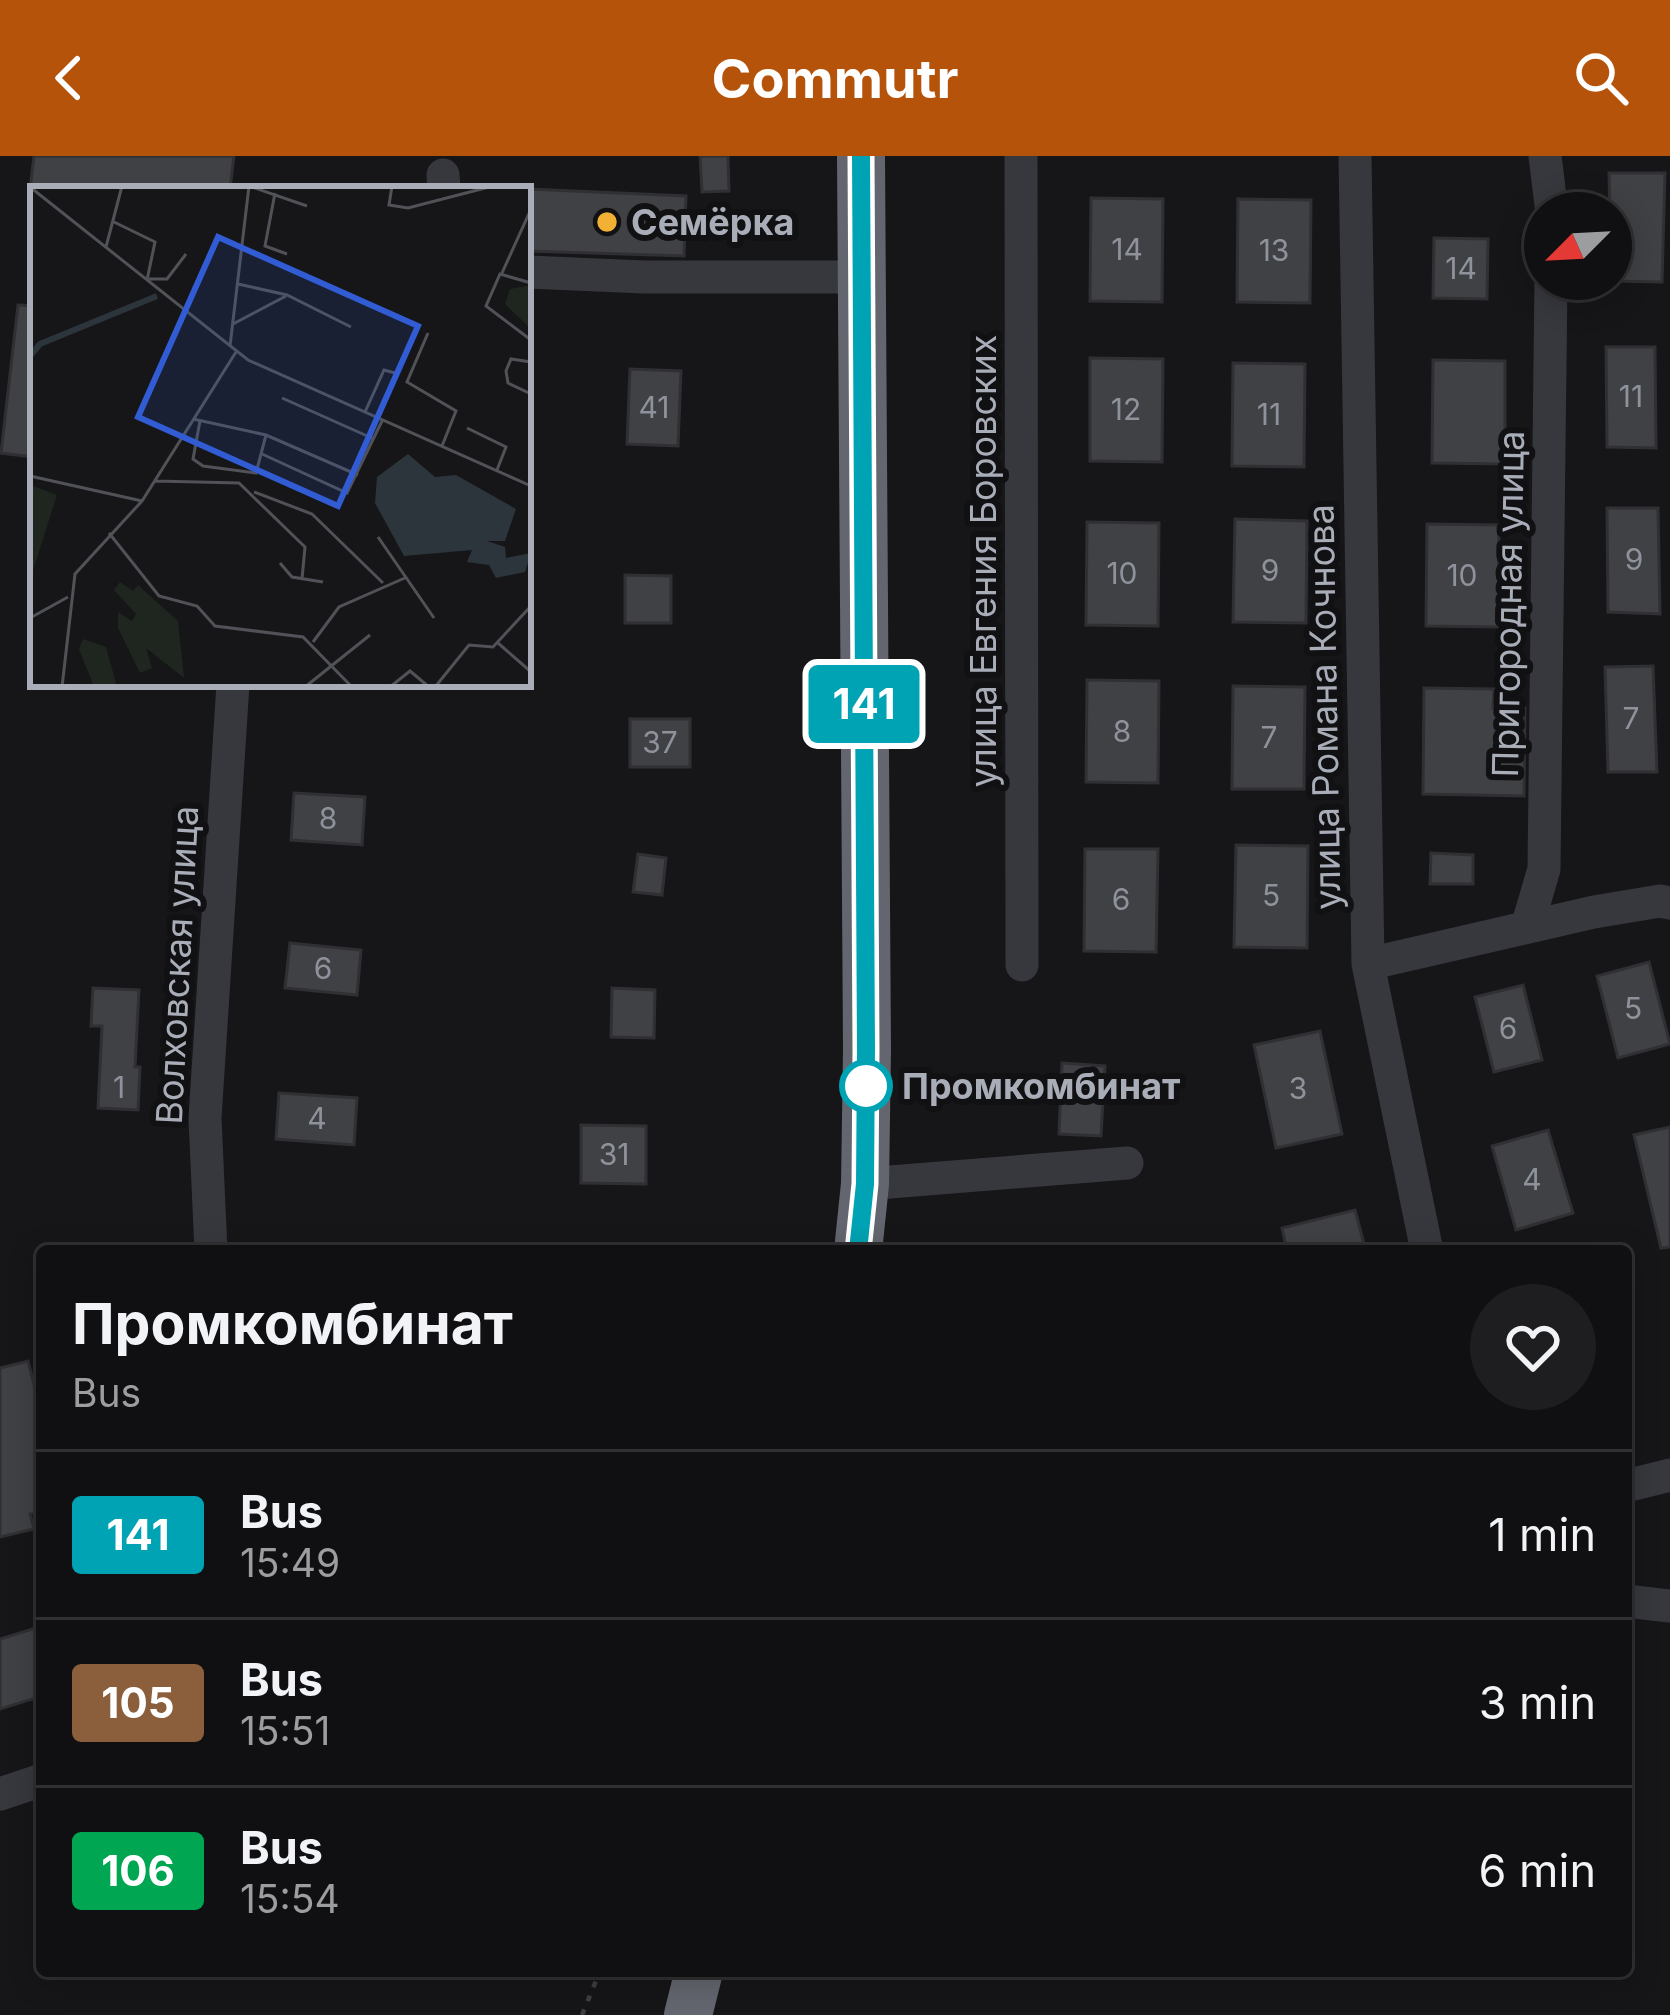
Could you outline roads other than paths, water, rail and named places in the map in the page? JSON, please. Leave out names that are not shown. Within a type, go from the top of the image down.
[{"type":"highway","points":[[859,1245],[865,1184],[861,156]]},
{"type":"highway","points":[[688,2015],[698,1977]]},
{"type":"street","name":"улица Евгения Боровских","points":[[1022,156],[1022,965]]},
{"type":"street","name":"улица Романа Кочнова","points":[[1355,156],[1368,964],[1426,1245]]},
{"type":"street","points":[[1545,156],[1549,192]]},
{"type":"street","points":[[531,272],[860,277]]},
{"type":"street","name":"Пригородная улица","points":[[1527,928],[1544,869],[1551,300]]},
{"type":"street","name":"Волховская улица","points":[[211,1245],[205,1118],[233,687]]},
{"type":"street","points":[[1368,964],[1638,904],[1670,903]]},
{"type":"street","points":[[865,1184],[1127,1163]]},
{"type":"street","points":[[1632,1484],[1670,1475]]},
{"type":"street","points":[[1632,1602],[1670,1606]]},
{"type":"street","points":[[0,1794],[36,1782]]},
{"type":"place","name":"Семёрка","points":[[607,222]]},
{"type":"place","name":"Промкомбинат","points":[[866,1086]]}]
